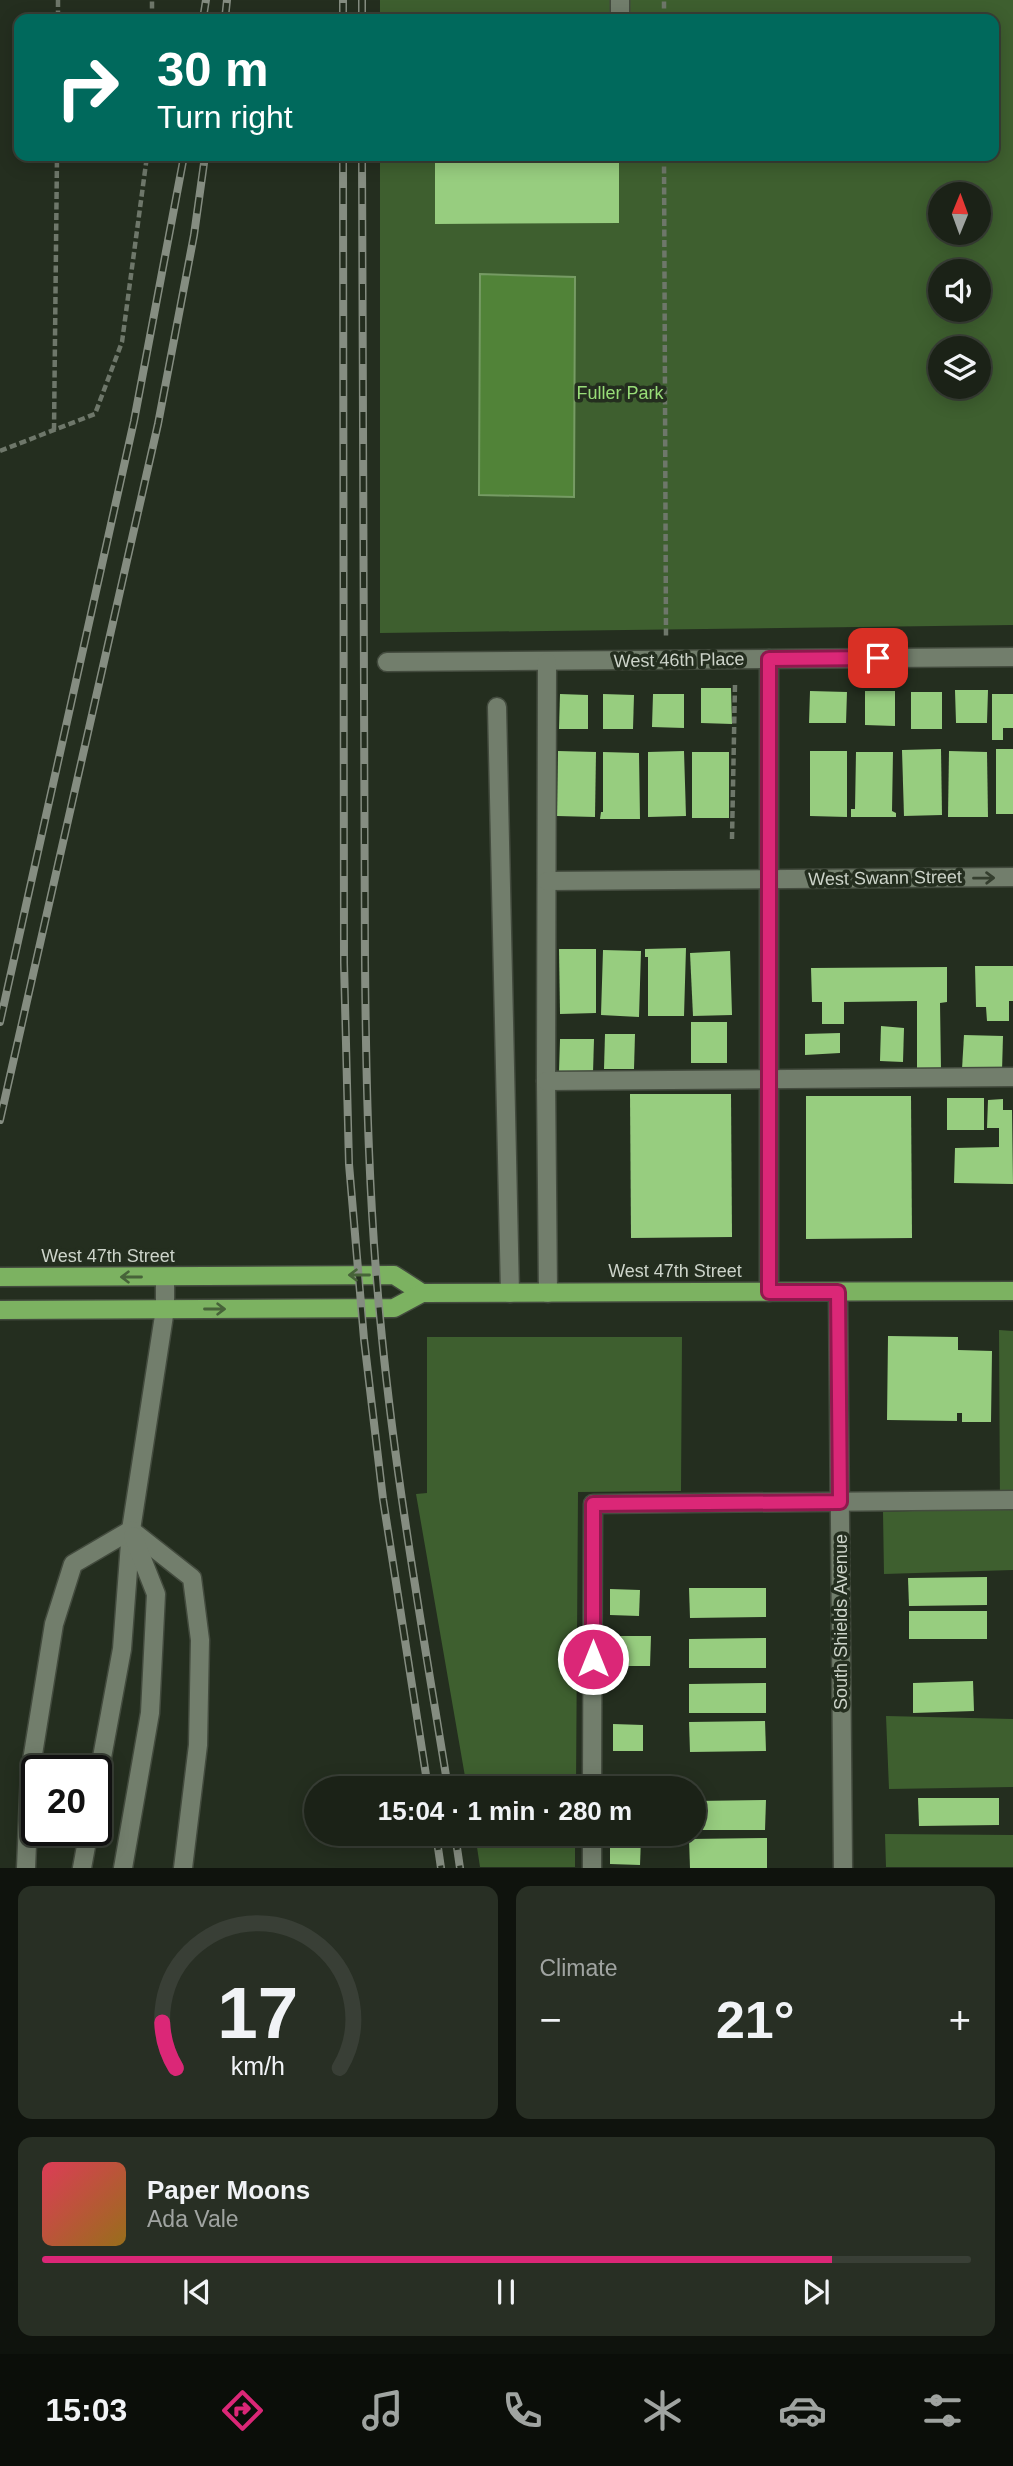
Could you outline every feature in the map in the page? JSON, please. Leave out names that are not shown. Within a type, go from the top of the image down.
[{"type":"main road","name":"West 47th Street","points":[[0,1277],[394,1275],[422,1293]]},
{"type":"main road","name":"West 47th Street","points":[[0,1310],[394,1308],[422,1293],[1013,1291]]},
{"type":"street","name":"West 46th Place","points":[[387,662],[1013,657]]},
{"type":"street","points":[[769,659],[769,1292]]},
{"type":"street","points":[[547,662],[545,1081],[548,1293]]},
{"type":"street","points":[[497,707],[510,1293]]},
{"type":"street","name":"West Swann Street","points":[[547,881],[1013,877]]},
{"type":"street","points":[[545,1081],[1013,1077]]},
{"type":"street","points":[[102,1755],[122,1649],[131,1530],[165,1309],[165,1277]]},
{"type":"street","name":"South Shields Avenue","points":[[838,1292],[843,1867]]},
{"type":"street","points":[[592,1776],[593,1504],[1013,1500]]},
{"type":"street","points":[[26,1867],[30,1773],[58,1612],[73,1564],[131,1530]]},
{"type":"street","points":[[123,1867],[150,1713],[156,1594],[131,1530]]},
{"type":"street","points":[[131,1530],[192,1578],[200,1640],[198,1745],[183,1867]]},
{"type":"street","points":[[82,1867],[86,1846]]},
{"type":"street","points":[[592,1846],[592,1867]]},
{"type":"path","points":[[54,430],[57,161]]},
{"type":"path","points":[[0,451],[95,414],[122,342],[146,161]]},
{"type":"path","points":[[664,161],[666,638]]},
{"type":"path","points":[[732,839],[735,684]]},
{"type":"green space","name":"Fuller Park","points":[[380,0],[1013,0],[1013,625],[380,633],[380,161],[999,161],[999,14],[380,14]]},
{"type":"green space","points":[[999,1330],[1013,1331],[1013,1570],[884,1574],[883,1512],[1000,1508]]},
{"type":"green space","points":[[427,1337],[682,1337],[681,1491],[578,1492],[576,1776],[465,1776],[416,1494],[427,1493]]},
{"type":"green space","points":[[886,1716],[1013,1719],[1013,1787],[889,1789]]},
{"type":"green space","points":[[885,1834],[1013,1835],[1013,1867],[886,1867]]},
{"type":"green space","points":[[477,1846],[575,1846],[575,1867],[480,1867]]},
{"type":"shaded area","points":[[480,274],[575,277],[574,497],[479,495]]},
{"type":"building","points":[[435,161],[619,161],[619,223],[435,224]]},
{"type":"building","points":[[701,688],[731,688],[732,724],[701,723]]},
{"type":"building","points":[[955,690],[988,690],[987,723],[956,723]]},
{"type":"building","points":[[810,691],[847,692],[846,723],[809,723]]},
{"type":"building","points":[[865,691],[895,691],[895,726],[865,725]]},
{"type":"building","points":[[911,692],[942,692],[942,729],[911,729]]},
{"type":"building","points":[[560,694],[588,695],[588,729],[559,729]]},
{"type":"building","points":[[603,694],[634,695],[633,729],[603,729]]},
{"type":"building","points":[[653,694],[684,694],[684,728],[652,727]]},
{"type":"building","points":[[992,694],[1013,694],[1013,728],[1003,728],[1003,740],[992,740]]},
{"type":"building","points":[[941,749],[942,815],[904,816],[902,750]]},
{"type":"building","points":[[996,749],[1013,749],[1013,814],[996,814]]},
{"type":"building","points":[[558,751],[596,752],[595,817],[557,816]]},
{"type":"building","points":[[684,751],[686,816],[648,817],[648,752]]},
{"type":"building","points":[[810,751],[847,751],[847,817],[810,816]]},
{"type":"building","points":[[949,751],[987,752],[988,817],[948,817]]},
{"type":"building","points":[[603,752],[639,753],[640,819],[600,819],[603,812]]},
{"type":"building","points":[[692,752],[729,752],[729,818],[692,818]]},
{"type":"building","points":[[856,752],[893,752],[892,811],[896,813],[896,817],[851,817],[851,809],[855,809]]},
{"type":"building","points":[[686,948],[684,1016],[648,1016],[648,957],[645,957],[645,949]]},
{"type":"building","points":[[559,949],[596,949],[596,1013],[560,1014]]},
{"type":"building","points":[[603,950],[641,951],[639,1017],[601,1015]]},
{"type":"building","points":[[730,951],[732,1015],[693,1016],[690,953]]},
{"type":"building","points":[[975,966],[1013,966],[1013,1001],[1009,1001],[1009,1021],[987,1021],[986,1007],[976,1007]]},
{"type":"building","points":[[947,967],[947,1002],[940,1003],[941,1069],[917,1069],[917,1001],[844,1002],[844,1024],[822,1024],[822,1002],[812,1002],[811,968]]},
{"type":"building","points":[[691,1022],[727,1022],[727,1063],[691,1063]]},
{"type":"building","points":[[881,1026],[904,1028],[903,1062],[880,1061]]},
{"type":"building","points":[[840,1033],[840,1053],[805,1055],[805,1034]]},
{"type":"building","points":[[605,1034],[635,1034],[634,1069],[604,1069]]},
{"type":"building","points":[[964,1035],[1003,1036],[1002,1071],[962,1069]]},
{"type":"building","points":[[560,1039],[594,1039],[593,1073],[559,1072]]},
{"type":"building","points":[[630,1094],[731,1094],[732,1237],[631,1238]]},
{"type":"building","points":[[806,1096],[911,1096],[912,1238],[806,1239]]},
{"type":"building","points":[[947,1098],[984,1098],[984,1130],[947,1130]]},
{"type":"building","points":[[1003,1099],[1003,1110],[1012,1110],[1013,1184],[954,1183],[955,1148],[999,1147],[999,1128],[987,1128],[988,1100]]},
{"type":"building","points":[[888,1336],[958,1337],[958,1350],[992,1351],[991,1422],[962,1422],[962,1413],[957,1413],[957,1421],[887,1420]]},
{"type":"building","points":[[987,1577],[987,1605],[909,1606],[908,1578]]},
{"type":"building","points":[[689,1588],[766,1588],[766,1617],[690,1618]]},
{"type":"building","points":[[610,1589],[640,1590],[639,1616],[610,1615]]},
{"type":"building","points":[[909,1611],[987,1611],[987,1639],[909,1639]]},
{"type":"building","points":[[616,1636],[651,1636],[650,1666],[617,1666]]},
{"type":"building","points":[[766,1638],[766,1668],[689,1668],[689,1639]]},
{"type":"building","points":[[973,1681],[974,1711],[913,1713],[913,1683]]},
{"type":"building","points":[[766,1683],[766,1713],[689,1713],[689,1684]]},
{"type":"building","points":[[765,1721],[766,1751],[690,1752],[689,1722]]},
{"type":"building","points":[[613,1724],[643,1725],[643,1751],[613,1751]]},
{"type":"building","points":[[918,1798],[999,1798],[999,1825],[919,1826]]},
{"type":"building","points":[[766,1800],[765,1830],[706,1830],[706,1801]]},
{"type":"building","points":[[767,1838],[767,1868],[690,1868],[689,1846],[706,1846],[706,1839]]},
{"type":"building","points":[[610,1846],[641,1846],[640,1865],[610,1864]]},
{"type":"railway","points":[[204,14],[206,0]]},
{"type":"railway","points":[[226,14],[227,0]]},
{"type":"railway","points":[[343,0],[343,14]]},
{"type":"railway","points":[[362,0],[362,14]]},
{"type":"railway","points":[[0,1022],[134,421],[183,161]]},
{"type":"railway","points":[[0,1120],[158,424],[194,235],[204,161]]},
{"type":"railway","points":[[343,161],[344,963],[349,1164],[364,1339],[383,1499],[426,1776]]},
{"type":"railway","points":[[362,161],[365,962],[371,1197],[382,1338],[395,1451],[446,1776]]},
{"type":"railway","points":[[438,1846],[441,1868]]},
{"type":"railway","points":[[457,1846],[460,1868]]},
{"type":"route","points":[[593,1659],[593,1504],[840,1502],[838,1292],[769,1292],[769,659],[878,658]]}]
